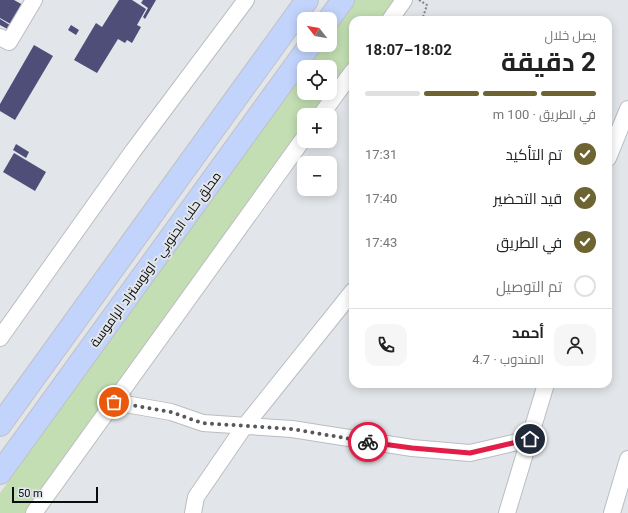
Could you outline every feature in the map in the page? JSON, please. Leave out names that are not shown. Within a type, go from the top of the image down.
[{"type":"highway","points":[[0,425],[307,0]]},
{"type":"highway","points":[[334,12],[343,0]]},
{"type":"highway","name":"محلق حلب الجنوبي - اوتوستراد الراموسة","points":[[0,473],[305,52]]},
{"type":"street","points":[[0,37],[9,42],[34,0]]},
{"type":"street","points":[[0,338],[133,151],[246,0]]},
{"type":"street","points":[[393,16],[404,0]]},
{"type":"street","points":[[326,108],[349,76]]},
{"type":"street","points":[[612,148],[628,109]]},
{"type":"street","points":[[34,513],[297,148]]},
{"type":"street","points":[[193,513],[196,496],[244,427],[349,296]]},
{"type":"street","points":[[508,513],[545,388]]},
{"type":"street","points":[[114,402],[171,412],[202,423],[292,429],[412,448],[470,453],[530,439]]},
{"type":"street","points":[[612,513],[623,493],[628,459]]},
{"type":"path","points":[[418,0],[427,5],[423,16]]},
{"type":"green space","points":[[355,0],[396,0],[384,16],[349,16],[349,65],[337,81],[337,60],[312,60],[317,52],[337,52],[337,24]]},
{"type":"green space","points":[[297,81],[297,100],[323,100],[317,108],[297,108],[297,136],[27,513],[0,513],[0,493]]},
{"type":"building","points":[[0,0],[14,0],[25,6],[14,26],[0,18]]},
{"type":"building","points":[[119,0],[132,0],[146,9],[137,25],[141,27],[132,43],[127,40],[125,43],[118,39],[97,73],[74,60],[96,23],[102,27]]},
{"type":"building","points":[[143,0],[156,0],[145,19],[143,17],[148,8],[141,3]]},
{"type":"building","points":[[0,19],[13,27],[11,31],[0,25]]},
{"type":"building","points":[[71,25],[79,30],[76,35],[68,30]]},
{"type":"building","points":[[34,45],[53,56],[15,120],[0,111],[0,104]]},
{"type":"building","points":[[16,144],[29,152],[26,158],[13,150]]},
{"type":"building","points":[[14,153],[46,172],[35,191],[3,172]]},
{"type":"way so far","points":[[114,402],[171,412],[202,423],[292,429],[368,442]]},
{"type":"route","points":[[368,442],[412,448],[470,453],[530,439]]}]
